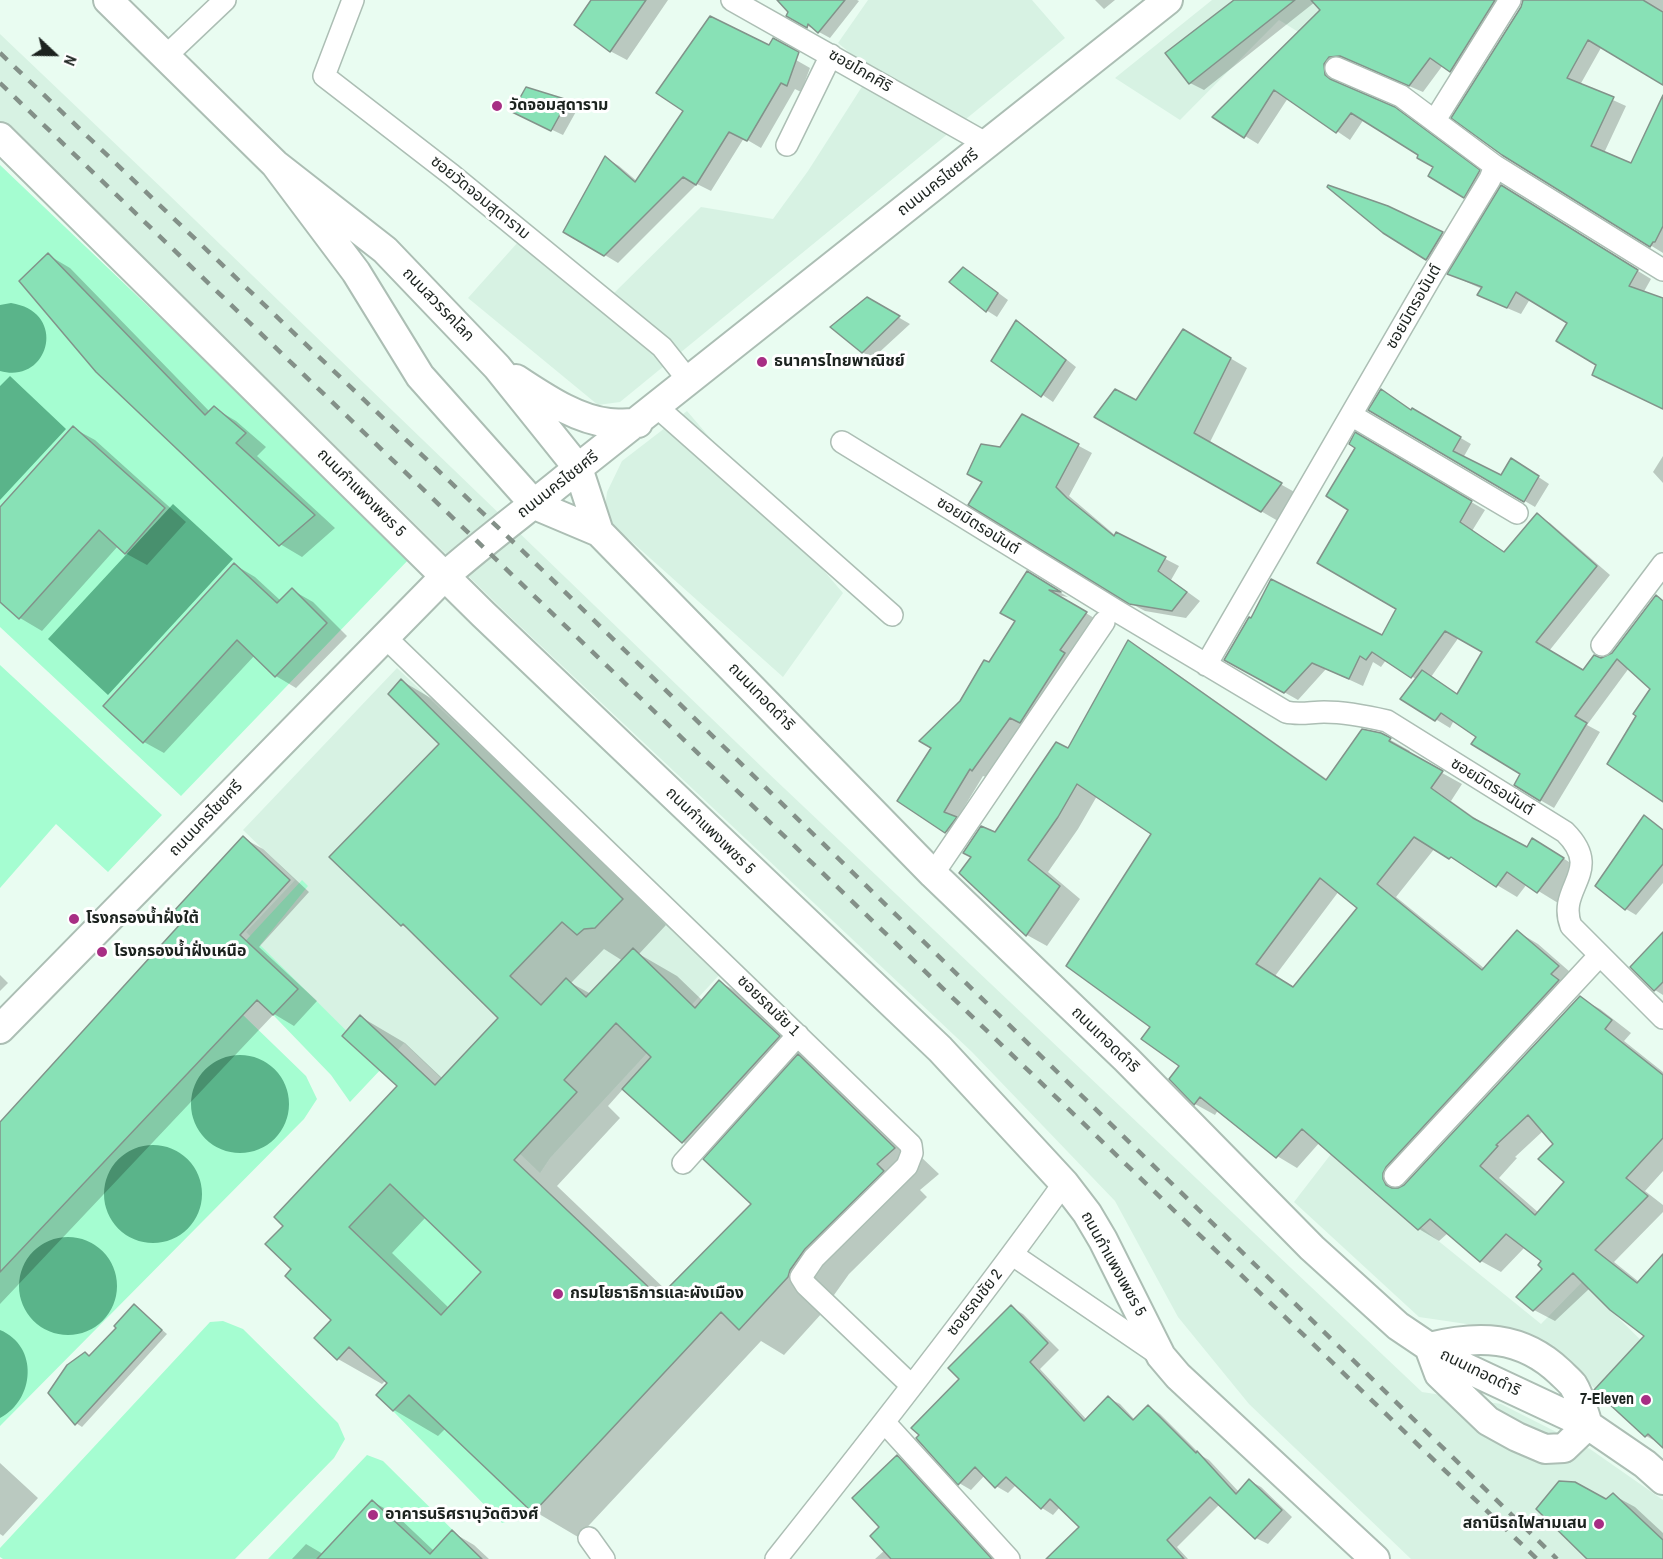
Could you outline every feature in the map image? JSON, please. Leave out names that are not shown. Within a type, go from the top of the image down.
[{"type":"street","name":"ถนนสวรรคโลก","points":[[108,0],[275,164],[385,250],[497,367],[578,468]]},
{"type":"street","points":[[166,56],[225,0]]},
{"type":"street","name":"ซอยวัดจอมสุดาราม","points":[[353,0],[324,76],[452,175],[662,347],[689,381]]},
{"type":"street","name":"ซอยโภคศิริ","points":[[732,0],[987,144]]},
{"type":"street","name":"ถนนนครไชยศรี","points":[[0,1029],[445,576],[1168,0]]},
{"type":"street","points":[[1435,120],[1510,0]]},
{"type":"street","points":[[787,145],[831,55]]},
{"type":"street","points":[[1336,68],[1401,96],[1495,166],[1663,270]]},
{"type":"street","name":"ถนนกำแพงเพชร 5","points":[[0,137],[445,576],[940,1049],[1064,1183],[1087,1213],[1103,1240],[1161,1356],[1194,1392],[1375,1559]]},
{"type":"street","name":"ถนนสวรรคโลก","points":[[275,164],[356,272],[420,376],[535,505]]},
{"type":"street","name":"ซอยมิตรอนันต์","points":[[1206,665],[1490,179],[1495,166]]},
{"type":"street","points":[[497,367],[556,404],[585,416],[609,423],[647,415],[892,615]]},
{"type":"street","points":[[1351,415],[1517,513]]},
{"type":"street","name":"ซอยมิตรอนันต์","points":[[842,442],[1286,712],[1360,714],[1387,721],[1565,832],[1576,843],[1581,854],[1581,866],[1567,915],[1571,926],[1663,1018]]},
{"type":"street","name":"ถนนเทอดดำริ","points":[[578,468],[599,532]]},
{"type":"street","name":"ถนนเทอดดำริ","points":[[535,505],[599,532],[933,874],[1122,1055],[1312,1248],[1398,1326],[1447,1359],[1588,1425],[1645,1464],[1663,1480]]},
{"type":"street","points":[[1602,645],[1663,564]]},
{"type":"street","points":[[933,874],[1104,622]]},
{"type":"street","name":"ซอยรณชัย 1","points":[[385,637],[911,1145],[912,1154],[907,1166],[814,1258],[801,1277],[806,1285],[912,1386]]},
{"type":"street","points":[[1395,1176],[1599,956]]},
{"type":"street","points":[[683,1163],[798,1035]]},
{"type":"street","name":"ซอยรณชัย 2","points":[[776,1559],[885,1423],[1013,1255],[1064,1183]]},
{"type":"street","points":[[1013,1255],[1161,1356]]},
{"type":"street","points":[[1455,1340],[1483,1340],[1518,1345],[1550,1363],[1574,1386],[1588,1425],[1564,1448],[1545,1449],[1517,1437],[1488,1421],[1439,1374],[1429,1347],[1455,1340]]},
{"type":"street","points":[[885,1423],[1006,1558]]},
{"type":"street","points":[[589,1538],[604,1559]]},
{"type":"shaded area","points":[[868,0],[1032,0],[1065,38],[620,402],[598,405],[468,298],[527,232],[612,295],[701,207],[773,219],[808,171],[872,71],[838,43]]},
{"type":"shaded area","points":[[1212,0],[1341,0],[1313,41],[1279,20],[1180,120],[1115,78]]},
{"type":"shaded area","points":[[0,34],[766,771],[1422,1392],[1501,1404],[1590,1449],[1663,1500],[1663,1559],[1411,1559],[1249,1404],[1178,1317],[1115,1201],[972,1052],[504,611],[291,402],[0,124]]},
{"type":"shaded area","points":[[0,165],[411,557],[181,796],[0,627]]},
{"type":"shaded area","points":[[11,303],[29,309],[41,319],[46,332],[46,346],[40,358],[31,368],[17,372],[0,371],[0,305]]},
{"type":"shaded area","points":[[10,376],[66,429],[0,500],[0,386]]},
{"type":"shaded area","points":[[687,411],[843,593],[783,677],[604,517],[607,492],[622,461]]},
{"type":"shaded area","points":[[173,504],[233,559],[108,695],[48,639]]},
{"type":"shaded area","points":[[0,665],[162,815],[108,872],[56,824],[0,888]]},
{"type":"shaded area","points":[[397,668],[722,972],[550,1158],[540,1173],[404,1043],[383,1067],[246,932],[295,880],[243,830]]},
{"type":"shaded area","points":[[302,880],[308,886],[260,945],[383,1067],[350,1102],[331,1075],[224,964]]},
{"type":"shaded area","points":[[243,1015],[306,1076],[317,1099],[304,1119],[0,1426],[0,1272]]},
{"type":"shaded area","points":[[240,1055],[259,1059],[275,1069],[285,1085],[289,1104],[285,1123],[275,1139],[259,1149],[240,1153],[221,1149],[205,1139],[195,1123],[191,1104],[195,1085],[205,1069],[221,1059]]},
{"type":"shaded area","points":[[153,1145],[172,1149],[188,1159],[198,1175],[202,1194],[198,1213],[188,1229],[172,1239],[153,1243],[134,1239],[118,1229],[108,1213],[104,1194],[108,1175],[118,1159],[134,1149]]},
{"type":"shaded area","points":[[1331,1154],[1541,1324],[1582,1282],[1663,1362],[1663,1448],[1567,1364],[1521,1332],[1419,1317],[1294,1202]]},
{"type":"shaded area","points":[[390,1184],[481,1272],[441,1315],[349,1227]]},
{"type":"shaded area","points":[[68,1237],[87,1241],[103,1251],[113,1267],[117,1286],[113,1305],[103,1321],[87,1331],[68,1335],[49,1331],[33,1321],[23,1305],[19,1286],[23,1267],[33,1251],[49,1241]]},
{"type":"shaded area","points":[[223,1321],[243,1329],[338,1423],[345,1439],[334,1458],[235,1559],[3,1559],[0,1557],[0,1548],[210,1322]]},
{"type":"shaded area","points":[[0,1330],[13,1338],[21,1348],[28,1373],[26,1386],[20,1399],[12,1410],[0,1418]]},
{"type":"shaded area","points":[[448,1372],[431,1416],[533,1513],[502,1523],[393,1411],[409,1395],[417,1403]]},
{"type":"shaded area","points":[[367,1455],[383,1461],[482,1559],[268,1559]]},
{"type":"building","points":[[591,0],[646,0],[610,52],[574,25]]},
{"type":"building","points":[[777,0],[845,0],[818,33],[808,24],[807,28],[786,16],[788,12]]},
{"type":"building","points":[[1234,0],[1295,0],[1189,84],[1165,53]]},
{"type":"building","points":[[1311,0],[1495,0],[1450,72],[1430,58],[1409,86],[1340,56],[1329,57],[1324,64],[1325,75],[1330,79],[1395,107],[1480,170],[1464,198],[1428,176],[1433,167],[1417,158],[1418,155],[1351,113],[1336,133],[1274,90],[1244,138],[1212,117],[1320,10]]},
{"type":"building","points":[[1523,0],[1643,0],[1663,12],[1663,85],[1588,40],[1567,78],[1614,97],[1591,146],[1631,163],[1663,95],[1663,226],[1650,247],[1502,155],[1451,118],[1521,7]]},
{"type":"building","points":[[710,16],[769,45],[773,38],[799,52],[787,86],[781,83],[747,141],[729,132],[696,185],[683,177],[604,256],[563,232],[605,156],[635,182],[683,111],[656,93]]},
{"type":"building","points":[[526,87],[568,100],[551,131],[512,112]]},
{"type":"building","points":[[1328,185],[1388,206],[1443,232],[1426,260],[1383,233],[1327,187]]},
{"type":"building","points":[[1501,185],[1638,270],[1629,286],[1663,298],[1663,409],[1592,375],[1596,365],[1556,341],[1567,323],[1516,292],[1507,308],[1477,295],[1482,287],[1447,274]]},
{"type":"building","points":[[48,253],[205,415],[214,406],[246,433],[236,443],[315,515],[279,546],[96,372],[19,281]]},
{"type":"building","points":[[963,267],[998,293],[986,312],[949,282]]},
{"type":"building","points":[[867,297],[900,316],[862,353],[830,327]]},
{"type":"building","points":[[1016,320],[1066,360],[1041,397],[991,361]]},
{"type":"building","points":[[1183,329],[1231,358],[1194,433],[1282,483],[1261,512],[1094,417],[1115,389],[1136,400]]},
{"type":"building","points":[[1381,389],[1411,410],[1412,408],[1461,437],[1453,451],[1501,475],[1511,458],[1539,476],[1524,502],[1368,410]]},
{"type":"building","points":[[1022,414],[1079,444],[1056,487],[1067,498],[1114,536],[1116,532],[1166,557],[1158,571],[1187,592],[1172,611],[1129,604],[968,505],[982,482],[967,474],[981,444],[1000,447]]},
{"type":"building","points":[[73,426],[165,508],[125,554],[99,530],[19,619],[0,602],[0,507]]},
{"type":"building","points":[[1355,432],[1472,501],[1460,522],[1504,552],[1537,513],[1597,566],[1536,642],[1583,670],[1594,655],[1601,658],[1612,653],[1656,595],[1663,601],[1663,802],[1607,764],[1636,716],[1633,714],[1650,689],[1617,659],[1575,716],[1587,723],[1540,801],[1514,785],[1520,774],[1471,744],[1476,737],[1441,713],[1435,721],[1400,699],[1422,670],[1457,694],[1482,652],[1445,631],[1411,678],[1372,652],[1366,660],[1360,656],[1349,679],[1312,663],[1284,693],[1224,660],[1249,617],[1251,618],[1271,579],[1382,635],[1396,609],[1317,563],[1348,510],[1326,496],[1355,448],[1349,444]]},
{"type":"building","points":[[234,563],[277,603],[292,588],[327,623],[275,677],[237,640],[143,743],[103,706]]},
{"type":"building","points":[[1027,571],[1061,592],[1049,590],[1087,612],[1060,650],[1065,653],[1020,723],[1010,718],[972,771],[970,769],[944,812],[957,817],[945,833],[897,801],[931,748],[919,741],[960,701],[984,660],[989,662],[1015,621],[1000,613]]},
{"type":"building","points":[[1128,640],[1326,780],[1362,729],[1381,733],[1391,738],[1389,741],[1443,771],[1431,788],[1473,818],[1527,847],[1532,838],[1564,858],[1537,893],[1507,872],[1496,887],[1451,857],[1449,859],[1414,837],[1377,884],[1482,970],[1517,930],[1559,966],[1551,974],[1559,980],[1386,1167],[1383,1179],[1386,1185],[1392,1188],[1404,1185],[1580,996],[1612,1020],[1605,1029],[1663,1075],[1663,1138],[1626,1178],[1648,1196],[1595,1250],[1637,1283],[1663,1254],[1663,1448],[1648,1434],[1645,1437],[1594,1390],[1644,1336],[1610,1310],[1573,1273],[1533,1311],[1516,1297],[1542,1269],[1538,1265],[1541,1261],[1506,1234],[1480,1262],[1430,1219],[1418,1230],[1302,1129],[1276,1158],[1200,1097],[1194,1105],[1169,1079],[1179,1066],[1141,1039],[1150,1027],[1066,966],[1151,834],[1077,784],[1058,817],[1028,860],[1060,886],[1026,936],[959,873],[971,857],[963,853],[981,826],[995,832],[1056,742],[1068,748]],"holes":[[[1320,878],[1357,908],[1293,987],[1256,964]],[[1528,1115],[1553,1144],[1538,1159],[1564,1182],[1535,1215],[1480,1166],[1498,1146],[1496,1145]]]},
{"type":"building","points":[[401,679],[623,899],[595,928],[584,929],[577,935],[562,922],[510,976],[541,1005],[566,978],[586,997],[633,948],[695,1008],[719,980],[780,1036],[682,1143],[622,1089],[651,1057],[616,1023],[564,1080],[577,1092],[514,1160],[659,1297],[751,1204],[703,1159],[798,1054],[895,1148],[877,1164],[884,1171],[805,1249],[790,1270],[788,1277],[739,1330],[721,1312],[533,1513],[409,1395],[393,1411],[376,1395],[387,1383],[349,1347],[337,1360],[314,1338],[331,1320],[285,1276],[291,1269],[265,1244],[283,1226],[274,1217],[397,1086],[342,1036],[360,1015],[435,1085],[498,1018],[403,924],[401,926],[329,857],[439,744],[388,694]],"holes":[[[390,1184],[481,1272],[441,1315],[349,1227]]]},
{"type":"building","points":[[1644,815],[1663,830],[1663,864],[1625,910],[1595,886]]},
{"type":"building","points":[[243,836],[290,880],[240,935],[298,989],[273,1015],[257,1000],[0,1272],[0,1122],[183,921],[173,912]]},
{"type":"building","points":[[1663,932],[1663,982],[1654,991],[1630,967]]},
{"type":"building","points":[[134,1304],[162,1330],[75,1425],[48,1393],[67,1365],[85,1352],[89,1356],[116,1328],[114,1326]]},
{"type":"building","points":[[1011,1305],[1048,1343],[1030,1362],[1084,1421],[1108,1396],[1133,1420],[1148,1405],[1196,1453],[1197,1451],[1236,1494],[1249,1479],[1282,1510],[1255,1539],[1210,1497],[1167,1540],[1184,1559],[1046,1559],[1079,1527],[1050,1499],[1041,1509],[1006,1477],[995,1488],[975,1467],[958,1485],[916,1438],[919,1435],[911,1428],[959,1379],[948,1368]]},
{"type":"building","points":[[897,1455],[992,1559],[891,1559],[870,1536],[879,1527],[852,1498]]},
{"type":"building","name":"สถานีรถไฟสามเสน","points":[[1559,1481],[1575,1482],[1606,1499],[1613,1493],[1663,1540],[1663,1559],[1587,1559],[1536,1509]]},
{"type":"building","name":"อาคารนริศรานุวัดติวงศ์","points":[[372,1500],[430,1554],[452,1530],[482,1559],[317,1559]]},
{"type":"railway","points":[[0,53],[529,557],[1557,1559]]},
{"type":"railway","points":[[0,83],[1537,1559]]},
{"type":"place","name":"วัดจอมสุดาราม","points":[[497,106]]},
{"type":"place","name":"ธนาคารไทยพาณิชย์","points":[[762,362]]},
{"type":"place","name":"โรงกรองน้ำฝั่งใต้","points":[[74,919]]},
{"type":"place","name":"โรงกรองน้ำฝั่งเหนือ","points":[[102,952]]},
{"type":"place","name":"กรมโยธาธิการและผังเมือง","points":[[558,1294]]},
{"type":"place","name":"7-Eleven","points":[[1646,1400]]},
{"type":"place","name":"อาคารนริศรานุวัดติวงศ์","points":[[373,1515]]},
{"type":"place","name":"สถานีรถไฟสามเสน","points":[[1599,1524]]}]
